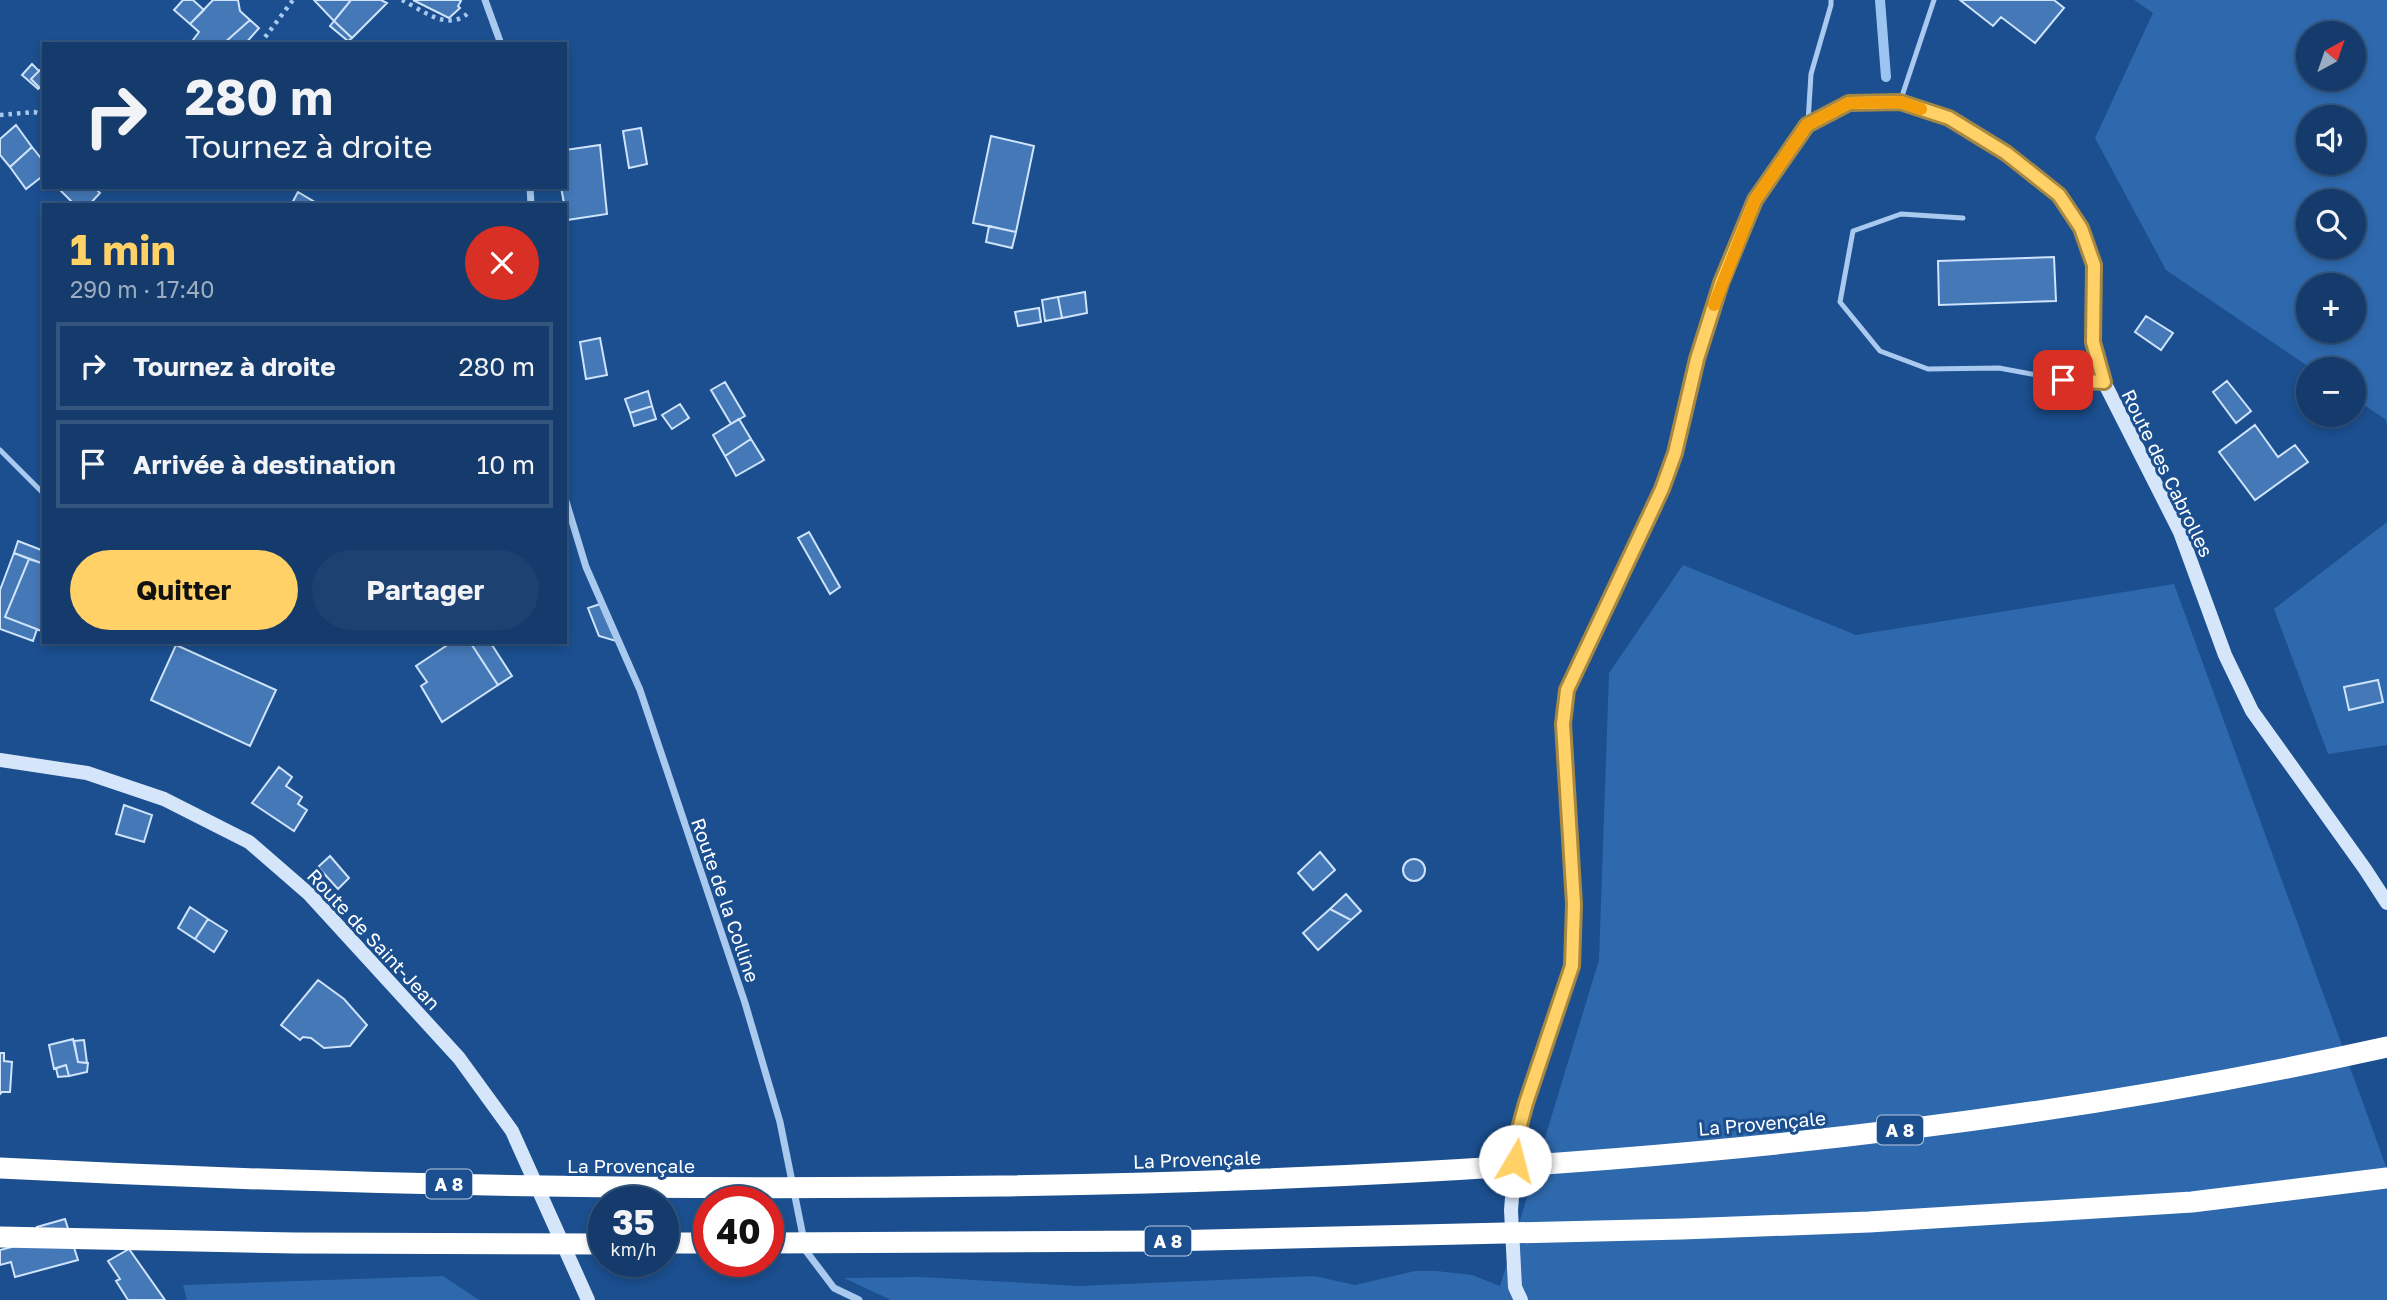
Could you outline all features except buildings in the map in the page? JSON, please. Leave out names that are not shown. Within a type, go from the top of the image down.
[{"type":"highway","name":"La Provençale","points":[[0,1168],[566,1188],[898,1188],[1162,1184],[1407,1173],[1836,1139],[2207,1085],[2387,1047]]},
{"type":"highway","name":"A 8","points":[[784,1243],[1165,1241],[1735,1227],[2069,1211],[2192,1202],[2387,1178]]},
{"type":"highway","points":[[0,1237],[309,1243],[588,1244]]},
{"type":"street","points":[[485,0],[500,42]]},
{"type":"street","name":"Route des Cabrolles","points":[[1521,1300],[1515,1287],[1511,1210],[1517,1136],[1572,966],[1574,904],[1563,724],[1567,690],[1663,486],[1675,453],[1697,359],[1721,283],[1755,200],[1807,125],[1849,103],[1900,102],[1949,118],[2006,153],[2059,195],[2081,228],[2094,265],[2093,342],[2104,382],[2179,532],[2225,655],[2252,711],[2387,903]]},
{"type":"street","name":"Route de la Colline","points":[[567,505],[586,567],[640,690],[745,1003],[780,1122],[806,1251],[834,1288],[859,1300]]},
{"type":"street","name":"Route de Saint-Jean","points":[[0,760],[87,773],[163,799],[248,842],[309,894],[459,1058],[512,1131],[588,1300]]},
{"type":"lane","points":[[1807,125],[1811,74],[1830,0]]},
{"type":"lane","points":[[1900,102],[1934,0]]},
{"type":"lane","points":[[1963,218],[1901,214],[1853,232],[1840,302],[1880,351],[1928,369],[1999,368],[2063,380],[2104,382]]},
{"type":"lane","points":[[0,450],[42,492]]},
{"type":"path","points":[[262,42],[293,0]]},
{"type":"path","points":[[402,0],[444,21],[459,21],[476,7]]},
{"type":"path","points":[[0,115],[34,112],[42,114]]},
{"type":"shaded area","points":[[2134,0],[2387,0],[2387,429],[2386,420],[2366,406],[2366,357],[2296,358],[2166,270],[2095,138],[2153,13]]},
{"type":"shaded area","points":[[2387,522],[2387,745],[2328,754],[2274,609]]},
{"type":"shaded area","points":[[1683,565],[1856,635],[2174,584],[2387,1169],[2387,1300],[891,1300],[844,1278],[920,1277],[1079,1286],[1314,1276],[1355,1285],[1415,1271],[1436,1271],[1472,1275],[1500,1286],[1599,960],[1609,673]]},
{"type":"shaded area","points":[[443,1276],[479,1300],[187,1300],[183,1285]]},
{"type":"waterway","points":[[1880,0],[1886,77]]},
{"type":"slow traffic","points":[[1714,305],[1755,200],[1807,125],[1849,103],[1900,102],[1921,109]]},
{"type":"route","points":[[1515,1161],[1517,1136],[1526,1103],[1572,966],[1574,904],[1563,724],[1567,690],[1655,508],[1675,453],[1697,359],[1721,283],[1755,200],[1807,125],[1849,103],[1900,102],[1949,118],[2006,153],[2059,195],[2081,228],[2094,265],[2093,342],[2104,382],[2063,380]]}]
